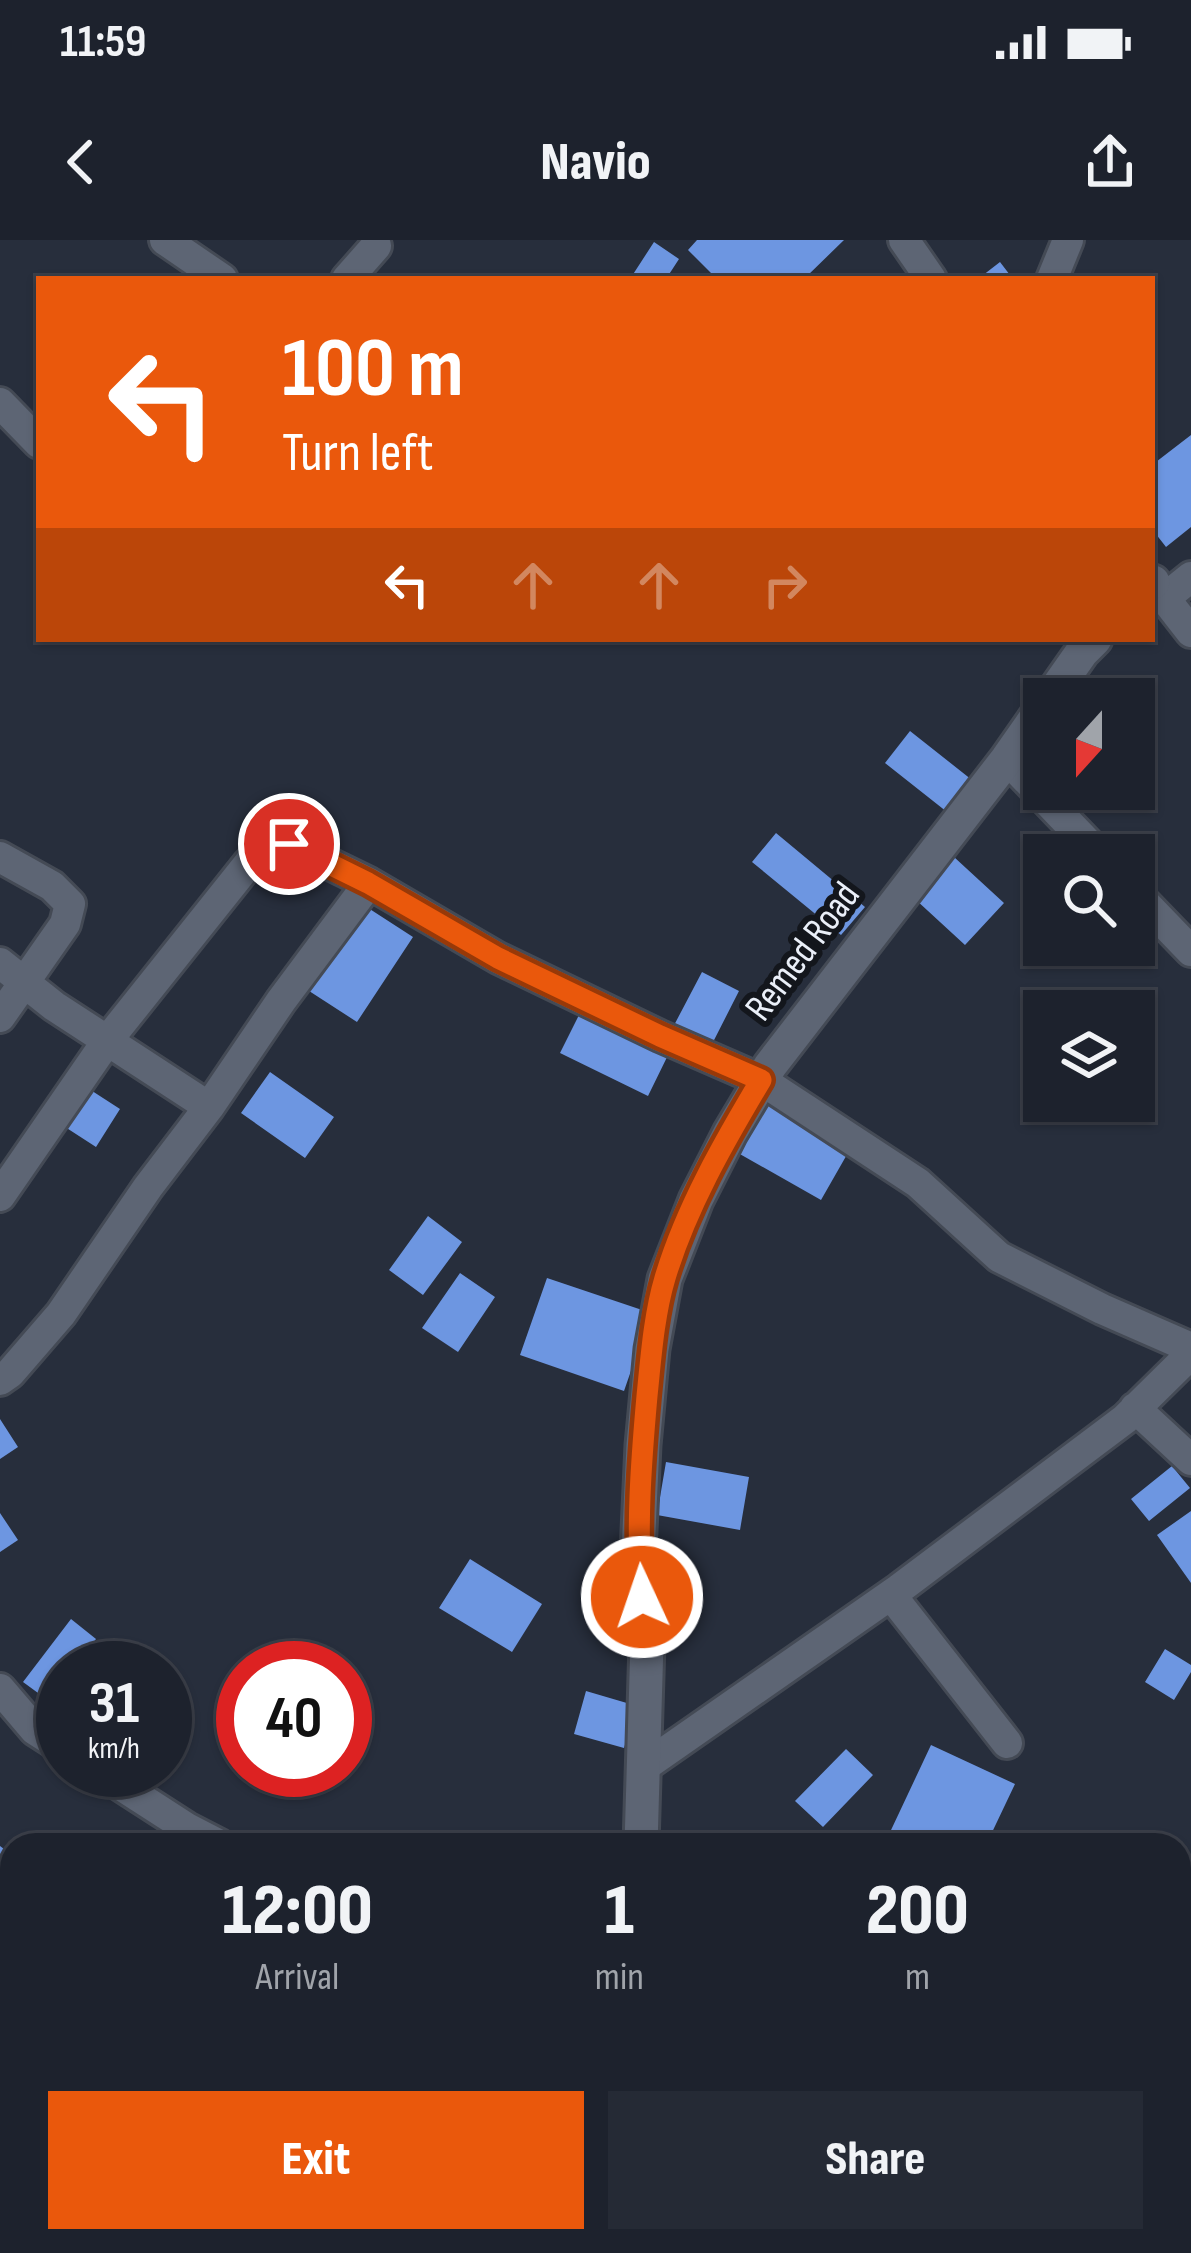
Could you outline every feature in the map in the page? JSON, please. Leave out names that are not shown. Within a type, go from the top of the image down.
[{"type":"street","points":[[164,240],[218,276]]},
{"type":"street","points":[[904,240],[929,276]]},
{"type":"street","points":[[1053,276],[1069,240]]},
{"type":"street","points":[[349,276],[375,243]]},
{"type":"street","points":[[375,243],[378,276]]},
{"type":"street","points":[[0,403],[36,440]]},
{"type":"street","points":[[1191,578],[1155,586],[1191,632]]},
{"type":"street","name":"Remed Road","points":[[1063,678],[1092,642]]},
{"type":"street","name":"Remed Road","points":[[642,1833],[647,1642],[638,1552],[652,1349],[664,1279],[730,1133],[761,1080],[1023,735]]},
{"type":"street","points":[[1006,759],[1079,834]]},
{"type":"street","points":[[0,1196],[107,1041],[249,863],[266,848],[289,844],[498,958],[761,1080],[918,1183],[999,1258],[1191,1351],[1125,1419],[892,1595],[645,1766]]},
{"type":"street","points":[[0,857],[52,886],[70,904],[65,924],[12,973],[0,1017]]},
{"type":"street","points":[[0,1380],[61,1313],[368,883]]},
{"type":"street","points":[[1155,914],[1191,951]]},
{"type":"street","points":[[12,973],[209,1107]]},
{"type":"street","points":[[1135,1408],[1191,1460]]},
{"type":"street","points":[[892,1595],[1007,1743]]},
{"type":"street","points":[[0,1690],[36,1731]]},
{"type":"street","points":[[139,1797],[197,1833]]},
{"type":"building","points":[[697,240],[844,240],[807,276],[714,276],[688,250]]},
{"type":"building","points":[[654,242],[679,259],[668,276],[632,276]]},
{"type":"building","points":[[1000,262],[1011,276],[982,276]]},
{"type":"building","points":[[1191,435],[1191,527],[1166,547],[1155,533],[1155,463]]},
{"type":"building","points":[[910,731],[972,780],[947,812],[885,763]]},
{"type":"building","points":[[776,833],[865,907],[841,935],[752,862]]},
{"type":"building","points":[[954,857],[1004,903],[965,945],[915,899]]},
{"type":"building","points":[[362,904],[413,937],[357,1022],[306,989]]},
{"type":"building","points":[[702,972],[739,991],[709,1050],[671,1031]]},
{"type":"building","points":[[584,1005],[671,1049],[648,1096],[560,1053]]},
{"type":"building","points":[[270,1072],[334,1117],[305,1158],[241,1113]]},
{"type":"building","points":[[86,1087],[120,1109],[96,1147],[62,1125]]},
{"type":"building","points":[[769,1097],[853,1144],[821,1200],[738,1153]]},
{"type":"building","points":[[428,1216],[462,1242],[423,1295],[389,1270]]},
{"type":"building","points":[[460,1273],[495,1297],[458,1352],[422,1328]]},
{"type":"building","points":[[547,1278],[651,1313],[624,1391],[520,1355]]},
{"type":"building","points":[[0,1419],[18,1447],[0,1459]]},
{"type":"building","points":[[666,1462],[749,1477],[740,1530],[657,1515]]},
{"type":"building","points":[[1172,1466],[1190,1488],[1149,1521],[1131,1499]]},
{"type":"building","points":[[1191,1511],[1191,1583],[1157,1535]]},
{"type":"building","points":[[0,1513],[18,1540],[0,1552]]},
{"type":"building","points":[[470,1559],[542,1604],[512,1652],[439,1608]]},
{"type":"building","points":[[71,1619],[96,1639],[94,1641],[54,1641]]},
{"type":"building","points":[[1165,1649],[1191,1665],[1174,1700],[1145,1682]]},
{"type":"building","points":[[36,1665],[36,1692],[23,1682]]},
{"type":"building","points":[[586,1691],[637,1706],[624,1748],[574,1734]]},
{"type":"building","points":[[931,1745],[1015,1784],[992,1833],[890,1833]]},
{"type":"building","points":[[846,1749],[873,1775],[823,1827],[795,1801]]},
{"type":"route","points":[[289,844],[498,958],[761,1080],[696,1200],[664,1279],[643,1445],[638,1552],[642,1597]]}]
